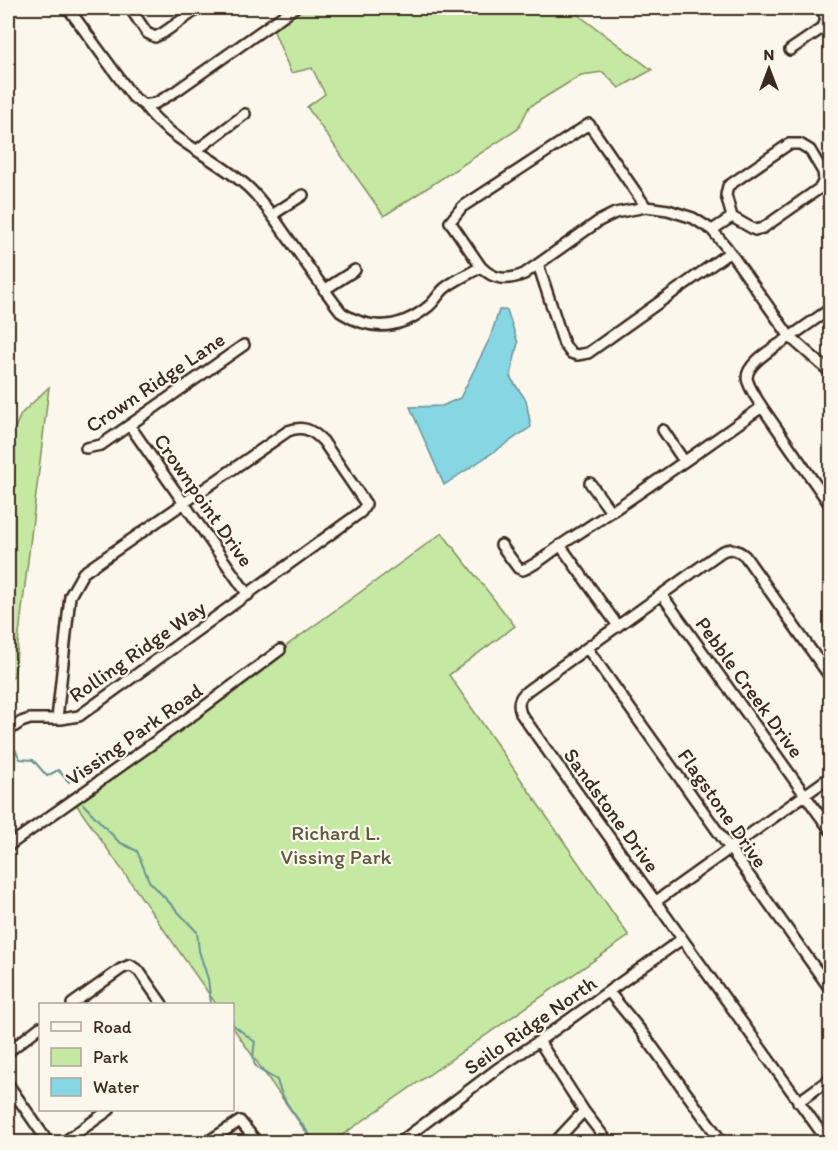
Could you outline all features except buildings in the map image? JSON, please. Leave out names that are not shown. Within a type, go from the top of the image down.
[{"type":"street","points":[[68,8],[133,97],[144,105],[155,120],[171,134],[213,160],[249,188],[272,215],[342,313],[357,322],[372,326],[394,324],[416,315],[444,289],[481,267]]},
{"type":"street","points":[[130,8],[147,33],[155,37],[199,8]]},
{"type":"street","points":[[144,105],[156,103],[176,91],[294,8]]},
{"type":"street","points":[[790,50],[823,27],[825,15],[821,8]]},
{"type":"street","points":[[197,150],[245,114]]},
{"type":"street","points":[[646,207],[589,124],[462,207],[450,222],[481,267],[495,277],[513,278],[538,264],[599,221],[615,213],[646,207],[668,210],[693,218],[712,230],[730,252],[790,337],[831,372]]},
{"type":"street","points":[[789,144],[800,144],[810,150],[823,172],[825,180],[820,188],[763,228],[755,230],[732,216],[726,195],[729,186],[789,144]]},
{"type":"street","points":[[272,215],[303,195]]},
{"type":"street","points":[[712,230],[732,216]]},
{"type":"street","points":[[538,264],[564,344],[571,353],[583,355],[730,252]]},
{"type":"street","points":[[324,290],[355,270]]},
{"type":"street","points":[[831,309],[751,365],[747,373],[747,381],[762,407],[831,505]]},
{"type":"street","name":"Crown Ridge Lane","points":[[86,448],[101,445],[244,345]]},
{"type":"street","points":[[501,545],[518,568],[523,570],[532,567],[560,545],[762,407]]},
{"type":"street","name":"Crownpoint Drive","points":[[130,426],[248,595]]},
{"type":"street","name":"Rolling Ridge Way","points":[[8,731],[30,719],[79,716],[361,512],[366,504],[323,441],[308,429],[298,428],[288,431],[185,504]]},
{"type":"street","points":[[663,430],[684,461]]},
{"type":"street","points":[[590,483],[611,512]]},
{"type":"street","points":[[57,719],[70,596],[83,573],[185,504]]},
{"type":"street","points":[[560,545],[618,626]]},
{"type":"street","name":"Sandstone Drive","points":[[828,1143],[521,714],[519,702],[522,695],[587,648],[721,552],[732,549],[739,550],[745,556],[831,677]]},
{"type":"street","name":"Pebble Creek Drive","points":[[662,595],[831,830]]},
{"type":"street","name":"Flagstone Drive","points":[[587,648],[831,989]]},
{"type":"street","name":"Vissing Park Road","points":[[8,846],[280,650]]},
{"type":"street","points":[[656,902],[831,777]]},
{"type":"street","name":"Seilo Ridge North","points":[[400,1143],[482,1080],[682,939]]},
{"type":"street","points":[[75,1003],[121,969],[130,965],[139,971],[161,1003]]},
{"type":"street","points":[[609,992],[648,1040],[722,1143]]},
{"type":"street","points":[[8,1052],[39,1029]]},
{"type":"street","points":[[539,1041],[584,1111],[608,1143]]},
{"type":"street","points":[[798,1102],[831,1079]]},
{"type":"street","points":[[8,1084],[48,1143]]},
{"type":"street","points":[[64,1143],[108,1111]]},
{"type":"street","points":[[555,1143],[584,1111]]},
{"type":"street","points":[[207,1143],[240,1120],[257,1143]]},
{"type":"green space","points":[[294,8],[569,8],[652,70],[619,88],[603,72],[581,75],[529,107],[518,129],[384,216],[307,107],[325,94],[312,68],[291,73],[271,24]]},
{"type":"green space","points":[[49,387],[14,676],[8,681],[8,444],[21,414]]},
{"type":"green space","name":"Richard L. Vissing Park","points":[[442,533],[515,626],[449,675],[629,936],[332,1142],[313,1142],[234,1029],[234,1003],[215,1003],[73,800]]},
{"type":"water","points":[[499,310],[507,310],[518,343],[510,377],[526,400],[531,427],[444,485],[410,407],[442,406],[460,398],[490,338]]},
{"type":"waterway","points":[[9,738],[20,759],[33,760],[47,776],[58,770],[69,782]]},
{"type":"waterway","points":[[83,804],[119,842],[137,851],[149,881],[197,932],[211,1003]]},
{"type":"waterway","points":[[234,1026],[255,1042],[253,1058],[256,1066],[277,1080],[283,1097],[315,1142]]}]
